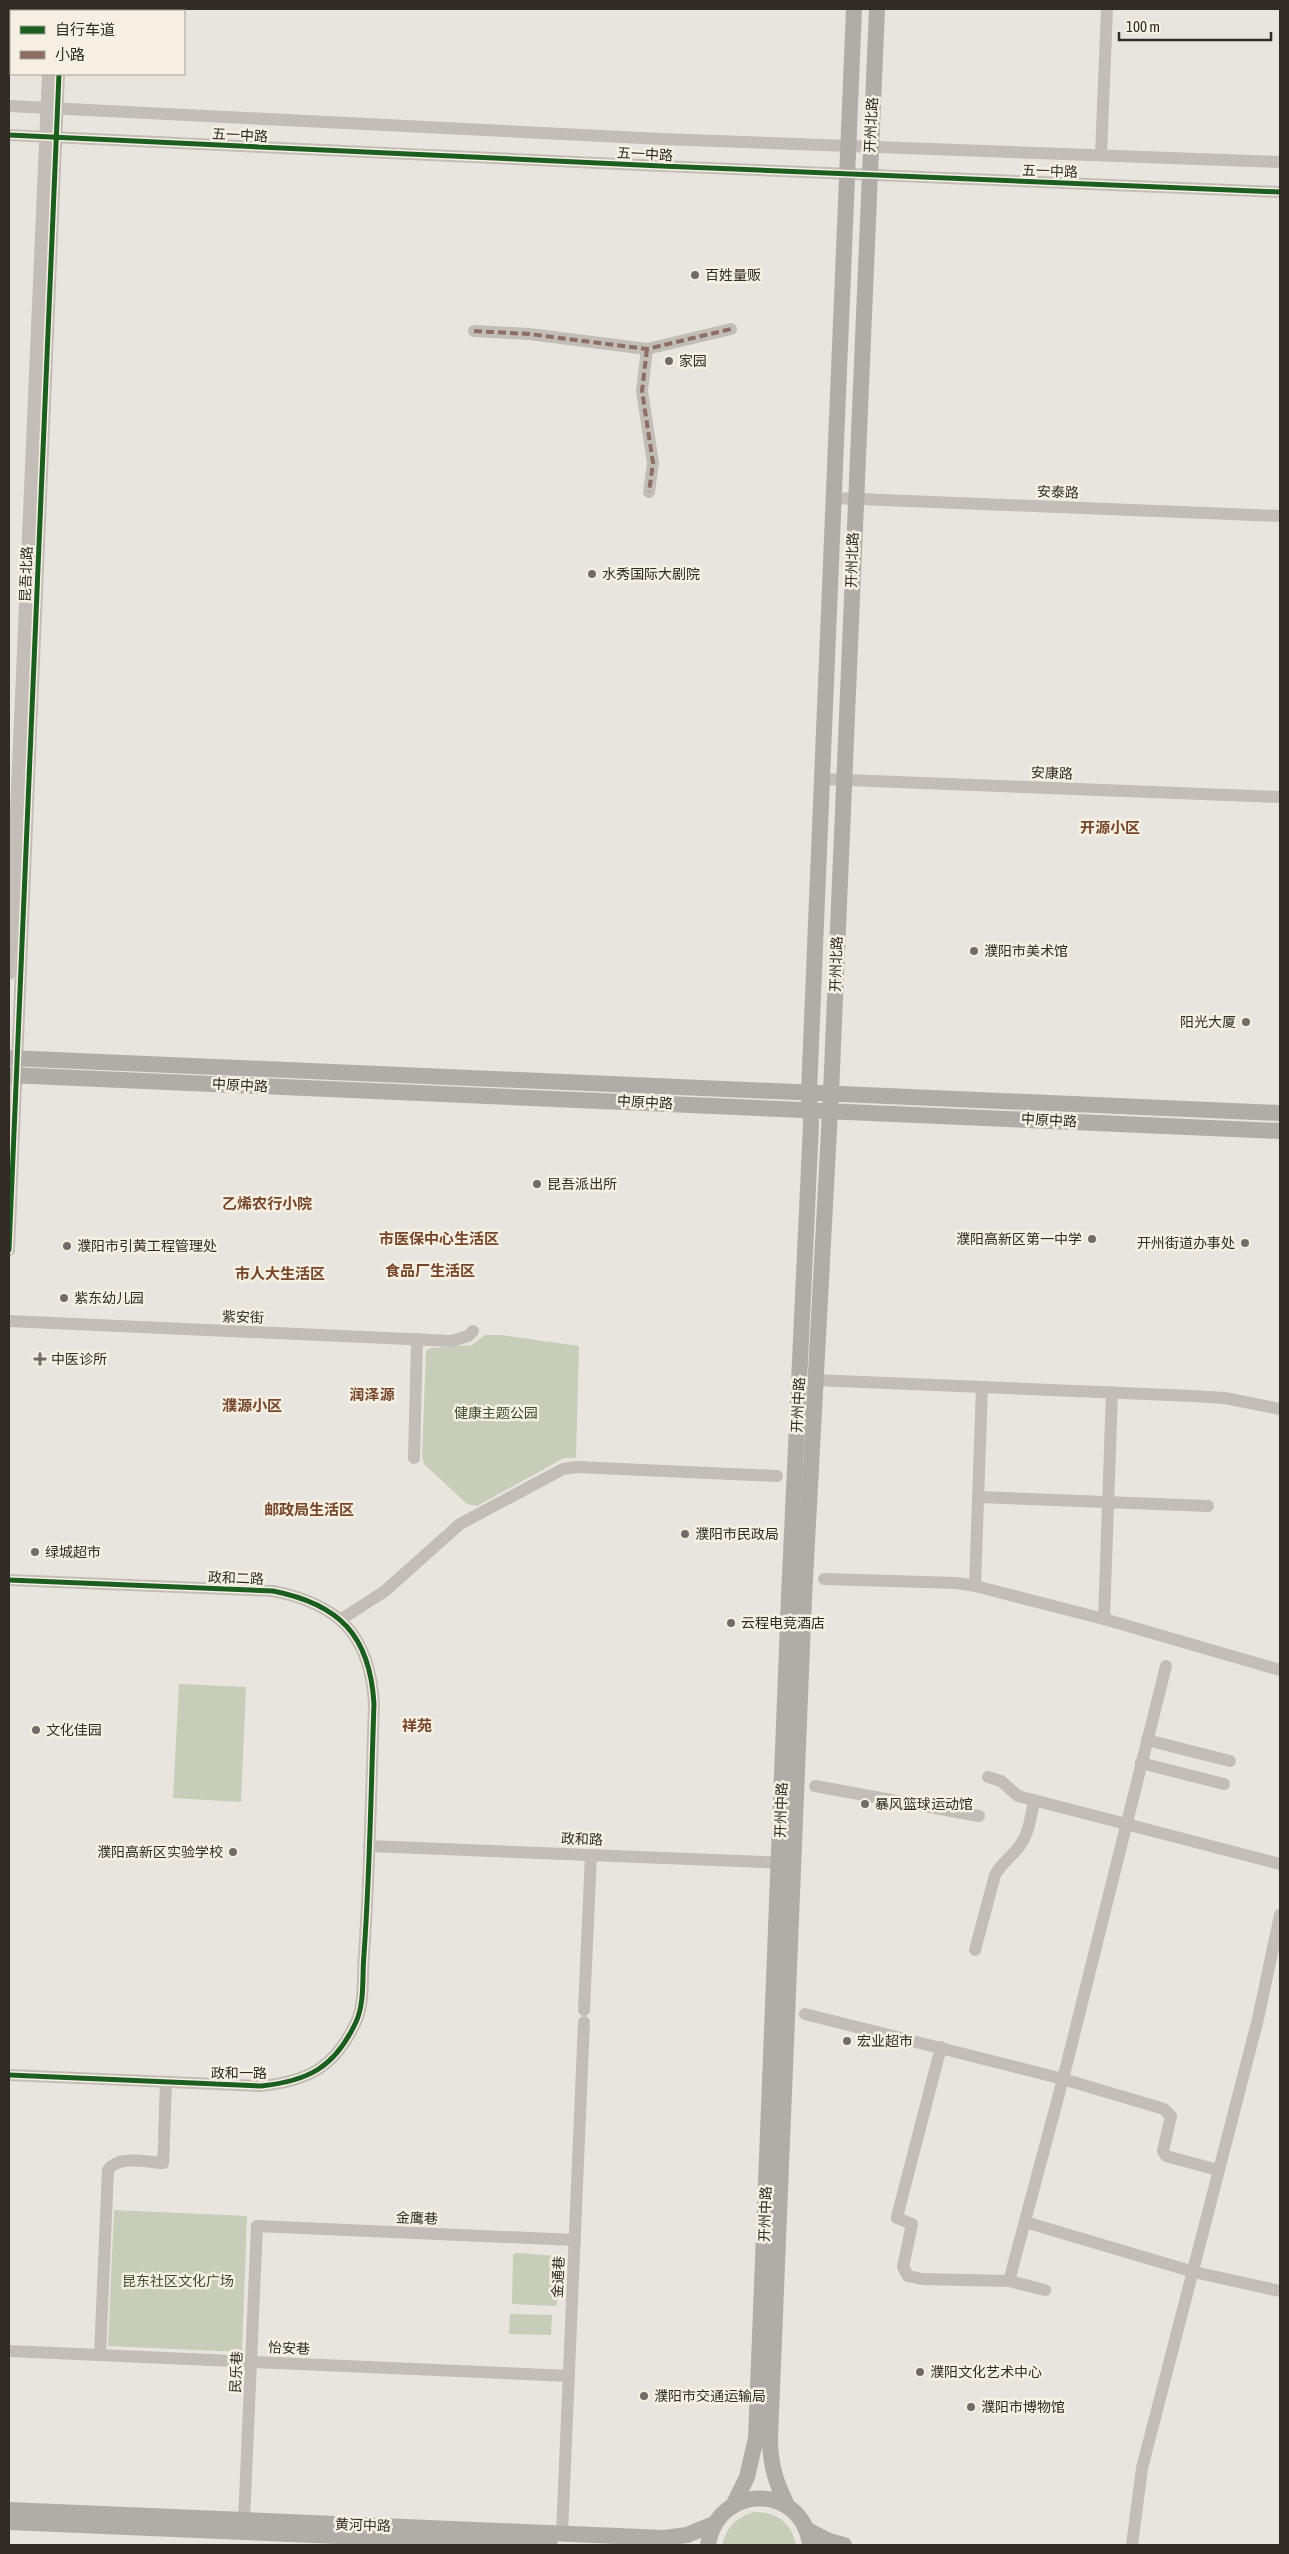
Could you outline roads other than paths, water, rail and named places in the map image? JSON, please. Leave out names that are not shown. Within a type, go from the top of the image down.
[{"type":"main road","name":"开州北路","points":[[809,1109],[854,9]]},
{"type":"main road","name":"开州北路","points":[[830,1110],[877,9]]},
{"type":"main road","name":"中原中路","points":[[13,1058],[1280,1113]]},
{"type":"main road","name":"中原中路","points":[[12,1075],[1280,1131]]},
{"type":"main road","name":"开州中路","points":[[788,2507],[770,2463],[770,2438],[786,1863],[789,1597],[811,1124],[809,1109]]},
{"type":"main road","name":"开州中路","points":[[733,2506],[747,2478],[756,2438],[786,1863],[816,1380],[830,1110]]},
{"type":"main road","points":[[708,2545],[714,2524],[733,2506],[760,2498],[779,2502],[788,2507],[806,2528],[824,2539],[844,2545]]},
{"type":"main road","name":"黄河中路","points":[[9,2510],[562,2534],[676,2537],[714,2524]]},
{"type":"main road","name":"黄河中路","points":[[9,2522],[550,2545]]},
{"type":"main road","points":[[806,2528],[810,2545]]},
{"type":"street","points":[[1101,154],[1107,9]]},
{"type":"street","name":"昆吾北路","points":[[9,1250],[12,1075],[52,108],[48,75]]},
{"type":"street","name":"昆吾北路","points":[[52,108],[59,75]]},
{"type":"street","name":"五一中路","points":[[9,106],[662,139],[1280,162]]},
{"type":"street","name":"五一中路","points":[[9,135],[1280,192]]},
{"type":"street","name":"昆吾北路","points":[[9,974],[51,137]]},
{"type":"street","points":[[474,331],[529,334],[647,348],[731,329]]},
{"type":"street","points":[[647,348],[642,391],[653,463],[649,492]]},
{"type":"street","name":"安泰路","points":[[834,498],[1280,516]]},
{"type":"street","name":"安康路","points":[[822,779],[1280,797]]},
{"type":"street","name":"紫安街","points":[[9,1321],[452,1341],[468,1336],[472,1331]]},
{"type":"street","points":[[414,1458],[417,1339]]},
{"type":"street","points":[[816,1380],[1225,1398],[1280,1409]]},
{"type":"street","points":[[975,1586],[982,1387]]},
{"type":"street","points":[[1104,1618],[1112,1392]]},
{"type":"street","points":[[340,1620],[385,1591],[460,1524],[563,1469],[577,1467],[777,1476]]},
{"type":"street","points":[[978,1497],[1208,1506]]},
{"type":"street","points":[[824,1579],[957,1583],[975,1586],[1104,1618],[1280,1670]]},
{"type":"street","name":"政和二路","points":[[9,1580],[273,1591],[299,1596],[317,1603],[340,1620],[354,1637],[365,1656],[373,1688],[369,1846]]},
{"type":"street","points":[[1009,2281],[1063,2079],[1166,1666]]},
{"type":"street","points":[[1147,1740],[1230,1761]]},
{"type":"street","points":[[1141,1763],[1224,1784]]},
{"type":"street","points":[[988,1777],[1001,1781],[1018,1796],[1280,1864]]},
{"type":"street","points":[[815,1786],[979,1816]]},
{"type":"street","points":[[975,1950],[995,1875],[1000,1866],[1019,1847],[1027,1834],[1034,1800]]},
{"type":"street","name":"政和路","points":[[369,1846],[786,1863]]},
{"type":"street","name":"政和一路","points":[[9,2075],[228,2086],[291,2083],[324,2066],[337,2053],[357,2020],[360,2005],[369,1846]]},
{"type":"street","name":"金通巷","points":[[562,2534],[591,1855]]},
{"type":"street","points":[[1132,2545],[1142,2468],[1258,2019],[1280,1915]]},
{"type":"street","points":[[805,2014],[1063,2079],[1164,2109],[1170,2116],[1163,2152],[1166,2156],[1218,2170]]},
{"type":"street","points":[[941,2047],[897,2218],[912,2224],[903,2267],[908,2276],[922,2279],[1009,2281],[1045,2290]]},
{"type":"street","points":[[100,2355],[108,2170],[112,2164],[120,2162],[163,2163],[166,2082]]},
{"type":"street","points":[[1025,2222],[1194,2272],[1280,2291]]},
{"type":"street","name":"金鹰巷","points":[[257,2226],[574,2240]]},
{"type":"street","name":"民乐巷","points":[[244,2520],[257,2226]]},
{"type":"street","name":"怡安巷","points":[[9,2351],[569,2376]]},
{"type":"place","name":"百姓量贩","points":[[695,275]]},
{"type":"place","name":"家园","points":[[669,361]]},
{"type":"place","name":"水秀国际大剧院","points":[[592,574]]},
{"type":"place","name":"濮阳市美术馆","points":[[974,951]]},
{"type":"place","name":"阳光大厦","points":[[1246,1022]]},
{"type":"place","name":"昆吾派出所","points":[[537,1184]]},
{"type":"place","name":"濮阳高新区第一中学","points":[[1092,1239]]},
{"type":"place","name":"开州街道办事处","points":[[1245,1243]]},
{"type":"place","name":"濮阳市引黄工程管理处","points":[[67,1246]]},
{"type":"place","name":"紫东幼儿园","points":[[64,1298]]},
{"type":"place","name":"中医诊所","points":[[40,1359]]},
{"type":"place","name":"濮阳市民政局","points":[[685,1534]]},
{"type":"place","name":"绿城超市","points":[[35,1552]]},
{"type":"place","name":"云程电竞酒店","points":[[731,1623]]},
{"type":"place","name":"文化佳园","points":[[36,1730]]},
{"type":"place","name":"暴风篮球运动馆","points":[[865,1804]]},
{"type":"place","name":"濮阳高新区实验学校","points":[[233,1852]]},
{"type":"place","name":"宏业超市","points":[[847,2041]]},
{"type":"place","name":"濮阳文化艺术中心","points":[[920,2372]]},
{"type":"place","name":"濮阳市交通运输局","points":[[644,2396]]},
{"type":"place","name":"濮阳市博物馆","points":[[971,2407]]},
{"type":"district","name":"开源小区","points":[[1110,827]]},
{"type":"district","name":"乙烯农行小院","points":[[267,1203]]},
{"type":"district","name":"市医保中心生活区","points":[[439,1238]]},
{"type":"district","name":"食品厂生活区","points":[[430,1270]]},
{"type":"district","name":"市人大生活区","points":[[280,1273]]},
{"type":"district","name":"润泽源","points":[[372,1394]]},
{"type":"district","name":"濮源小区","points":[[252,1405]]},
{"type":"district","name":"邮政局生活区","points":[[309,1509]]},
{"type":"district","name":"祥苑","points":[[417,1725]]},
{"type":"park label","name":"健康主题公园","points":[[496,1413]]},
{"type":"park label","name":"昆东社区文化广场","points":[[178,2281]]}]
